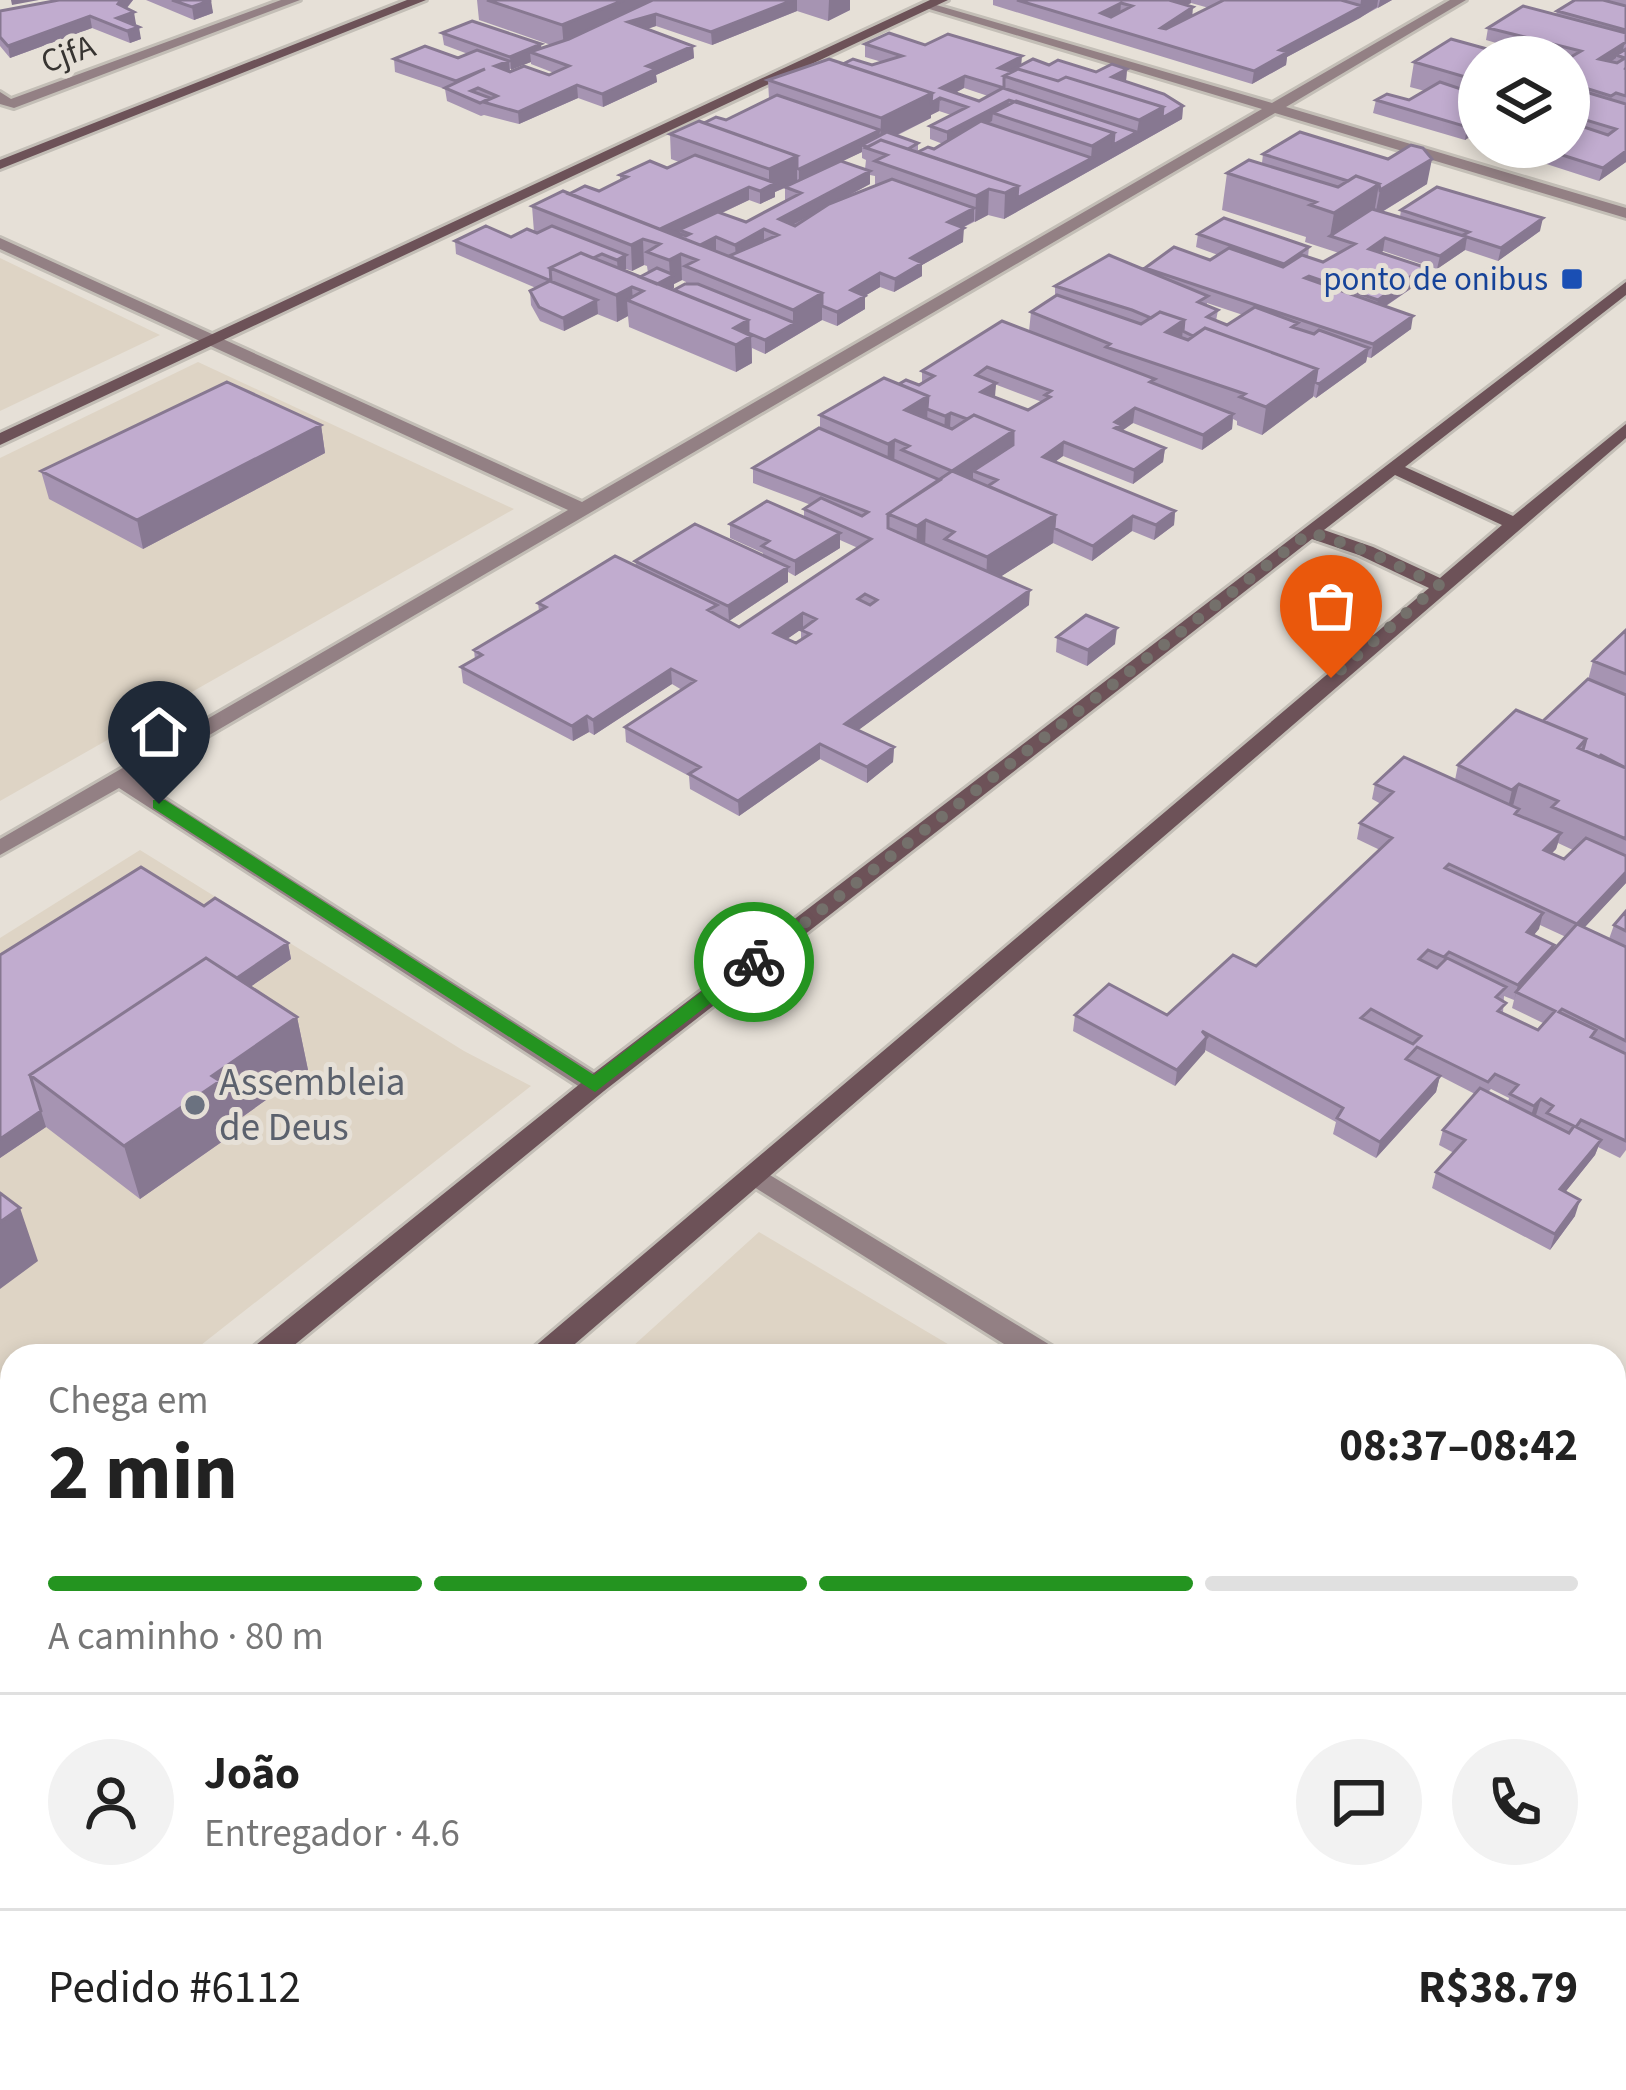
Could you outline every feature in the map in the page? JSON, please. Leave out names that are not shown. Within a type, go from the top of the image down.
[{"type":"street","name":"CjfA","points":[[0,96],[9,105],[293,0]]},
{"type":"street","points":[[0,165],[419,0]]},
{"type":"street","points":[[0,848],[1459,0]]},
{"type":"street","points":[[0,440],[936,2],[1626,213]]},
{"type":"street","points":[[0,243],[584,510]]},
{"type":"street","points":[[277,1344],[595,1085],[1626,287]]},
{"type":"street","points":[[557,1344],[1626,429]]},
{"type":"street","points":[[1396,469],[1513,523]]},
{"type":"street","points":[[1310,532],[1366,551],[1439,585]]},
{"type":"street","points":[[119,779],[595,1085]]},
{"type":"street","points":[[755,1175],[1026,1344]]},
{"type":"shaded area","points":[[0,258],[160,335],[0,411]]},
{"type":"shaded area","points":[[198,362],[514,509],[0,801],[0,458]]},
{"type":"shaded area","points":[[140,850],[464,1051],[531,1086],[202,1344],[0,1344],[0,938]]},
{"type":"shaded area","points":[[759,1232],[948,1344],[635,1344]]},
{"type":"building","points":[[59,0],[121,0],[118,4],[134,12],[117,18],[139,27],[127,31],[90,16],[8,46],[0,37],[0,11]]},
{"type":"building","points":[[172,0],[211,0],[192,7]]},
{"type":"building","points":[[487,0],[624,0],[562,25]]},
{"type":"building","points":[[653,0],[793,0],[711,32],[656,14],[628,22],[693,46],[647,66],[656,69],[602,94],[577,85],[518,112],[483,102],[497,96],[478,88],[471,91],[490,98],[480,103],[445,88],[485,69],[456,81],[394,59],[425,46],[458,58],[477,50],[509,61],[495,66],[510,72],[524,66],[549,75],[569,66],[530,52]]},
{"type":"building","points":[[1017,0],[1175,0],[1193,7],[1161,28],[1166,29],[1224,0],[1341,0],[1362,6],[1280,50],[1288,52],[1254,71]],"holes":[[[1121,3],[1132,6],[1111,17],[1101,13]]]},
{"type":"building","points":[[1575,0],[1626,6],[1626,30],[1557,11]]},
{"type":"building","points":[[1523,6],[1626,33],[1626,42],[1599,59],[1617,63],[1625,58],[1616,55],[1626,49],[1626,96],[1590,90],[1590,36],[1520,36],[1488,28]]},
{"type":"building","points":[[472,21],[541,44],[510,57],[442,33]]},
{"type":"building","points":[[889,33],[925,45],[948,34],[1022,56],[999,68],[1010,71],[1033,59],[1049,65],[1058,60],[1096,72],[1112,64],[1127,69],[1112,77],[1164,94],[1183,106],[1162,118],[1163,107],[1066,77],[1058,81],[1018,69],[1004,76],[1004,88],[965,76],[941,88],[979,101],[1003,88],[1137,132],[1113,145],[1114,133],[1009,100],[947,132],[930,126],[967,107],[940,98],[931,103],[932,93],[843,64],[853,59],[872,65],[902,56],[865,44]]},
{"type":"building","points":[[1451,39],[1458,41],[1458,75],[1414,62]]},
{"type":"building","points":[[829,59],[932,93],[881,118],[768,80]]},
{"type":"building","points":[[1018,69],[1058,81],[1066,77],[1163,107],[1139,120],[1004,76]]},
{"type":"building","points":[[1440,82],[1458,88],[1458,124],[1376,100],[1387,94],[1409,100]]},
{"type":"building","points":[[1590,93],[1626,104],[1626,151],[1603,168],[1590,164],[1590,129],[1608,135],[1616,129],[1590,121]]},
{"type":"building","points":[[777,95],[880,130],[799,169],[797,156],[704,123],[716,117],[726,120]]},
{"type":"building","points":[[1016,101],[1114,133],[1092,146],[993,113]]},
{"type":"building","points":[[699,121],[797,156],[769,169],[670,134]]},
{"type":"building","points":[[981,121],[1092,158],[1017,198],[1018,186],[918,152],[934,149]]},
{"type":"building","points":[[887,132],[918,143],[908,149],[881,140],[862,145]]},
{"type":"building","points":[[1300,132],[1388,159],[1411,145],[1423,148],[1432,159],[1380,190],[1379,184],[1356,176],[1348,181],[1263,154]]},
{"type":"building","points":[[881,140],[1018,186],[1005,193],[989,189],[976,196],[875,161],[887,155],[866,148]]},
{"type":"building","points":[[695,155],[775,183],[760,191],[749,187],[662,228],[686,236],[690,234],[679,230],[718,212],[746,222],[801,193],[785,187],[841,161],[870,171],[779,219],[795,226],[829,204],[892,179],[974,208],[948,222],[964,228],[911,258],[922,263],[895,279],[880,273],[851,290],[865,296],[837,312],[822,306],[822,293],[729,256],[778,235],[764,229],[735,245],[716,237],[700,245],[569,194],[585,186],[599,191],[650,161],[667,168]]},
{"type":"building","points":[[1249,160],[1338,187],[1356,176],[1379,184],[1334,213],[1310,205],[1316,202],[1227,173]]},
{"type":"building","points":[[1437,187],[1543,218],[1501,248],[1401,210]]},
{"type":"building","points":[[563,191],[822,293],[793,310],[685,266],[697,260],[681,254],[669,260],[647,252],[660,244],[643,239],[631,245],[532,206]]},
{"type":"building","points":[[1372,209],[1467,237],[1440,256],[1385,238],[1369,249],[1424,267],[1378,300],[1305,278],[1413,316],[1373,344],[1145,268],[1174,247],[1210,260],[1229,248],[1283,267],[1302,255],[1323,262],[1355,244],[1330,236]]},
{"type":"building","points":[[1224,218],[1309,247],[1284,264],[1198,234]]},
{"type":"building","points":[[486,226],[511,237],[552,226],[626,255],[617,260],[581,253],[550,268],[551,281],[455,241]]},
{"type":"building","points":[[581,253],[748,320],[734,328],[751,336],[736,345],[627,300],[643,291],[632,287],[616,295],[550,268]]},
{"type":"building","points":[[1109,255],[1208,296],[1198,302],[1218,310],[1207,317],[1227,325],[1255,307],[1298,323],[1292,327],[1314,334],[1319,330],[1369,348],[1319,384],[1315,382],[1317,369],[1205,328],[1193,336],[1183,331],[1184,320],[1160,312],[1151,318],[1055,286]]},
{"type":"building","points":[[657,268],[674,275],[657,284],[640,277]]},
{"type":"building","points":[[550,281],[597,300],[563,318],[539,307],[530,291]]},
{"type":"building","points":[[698,284],[795,323],[765,340],[748,333],[748,320],[674,290]]},
{"type":"building","points":[[1057,295],[1141,324],[1160,312],[1184,320],[1166,332],[1188,340],[1205,328],[1317,369],[1266,407],[1240,397],[1245,394],[1106,347],[1110,344],[1031,312]]},
{"type":"building","points":[[1002,321],[1233,414],[1203,435],[1135,408],[1115,422],[1121,425],[1115,428],[1165,448],[1134,470],[1064,442],[1043,457],[1175,511],[1156,525],[1133,516],[1093,546],[1054,528],[1055,515],[988,486],[997,480],[973,471],[1013,445],[1013,431],[974,415],[967,419],[927,409],[928,396],[899,384],[906,380],[919,385],[934,376],[922,371]],"holes":[[[987,367],[1051,391],[1045,395],[1050,397],[1028,410],[981,392],[996,383],[976,375]]]},
{"type":"building","points":[[884,378],[928,396],[905,410],[952,429],[974,415],[1013,431],[952,471],[902,450],[909,446],[895,440],[888,444],[820,415]]},
{"type":"building","points":[[227,382],[321,425],[137,520],[41,471]]},
{"type":"building","points":[[819,428],[940,480],[888,514],[888,528],[1030,590],[845,724],[894,747],[867,767],[820,744],[738,801],[689,774],[700,767],[625,727],[695,681],[671,669],[593,720],[587,716],[572,726],[461,667],[482,655],[474,650],[546,607],[538,603],[615,556],[717,605],[708,610],[739,627],[871,539],[804,509],[821,498],[862,516],[868,512],[753,468]],"holes":[[[865,594],[877,600],[870,605],[858,599]],[[803,613],[816,619],[801,630],[810,634],[796,643],[774,633]]]},
{"type":"building","points":[[952,471],[1055,515],[987,557],[945,539],[954,532],[926,520],[917,526],[888,514]]},
{"type":"building","points":[[767,501],[840,533],[795,561],[762,546],[769,541],[730,524]]},
{"type":"building","points":[[695,524],[788,567],[728,606],[635,561]]},
{"type":"building","points":[[1086,615],[1117,628],[1088,650],[1057,637]]},
{"type":"building","points":[[1626,630],[1626,674],[1593,661]]},
{"type":"building","points":[[1588,679],[1626,695],[1626,768],[1583,750],[1586,739],[1543,721]]},
{"type":"building","points":[[1516,710],[1586,739],[1578,748],[1626,768],[1626,839],[1552,807],[1558,801],[1519,784],[1512,790],[1458,765]]},
{"type":"building","points":[[1404,757],[1561,833],[1544,850],[1564,859],[1586,838],[1626,856],[1626,872],[1577,924],[1626,947],[1626,1041],[1562,1009],[1559,1012],[1596,1030],[1591,1037],[1626,1054],[1626,1141],[1581,1120],[1576,1127],[1601,1140],[1560,1189],[1580,1200],[1555,1234],[1436,1172],[1465,1140],[1443,1130],[1480,1088],[1569,1133],[1574,1126],[1547,1113],[1553,1106],[1541,1099],[1534,1106],[1510,1094],[1518,1085],[1495,1074],[1488,1082],[1417,1047],[1406,1059],[1440,1076],[1380,1142],[1337,1118],[1343,1108],[1202,1031],[1207,1037],[1177,1070],[1075,1015],[1109,984],[1167,1015],[1233,955],[1256,966],[1392,838],[1360,823],[1393,792],[1375,784]],"holes":[[[1449,864],[1577,924],[1516,992],[1555,1011],[1538,1030],[1498,1011],[1506,1003],[1496,997],[1506,987],[1447,958],[1437,968],[1419,959],[1428,950],[1444,957],[1449,952],[1518,985],[1554,945],[1527,932],[1543,913],[1445,868]],[[1371,1009],[1421,1036],[1413,1044],[1361,1018]]]},
{"type":"building","points":[[141,867],[204,906],[215,898],[288,943],[237,978],[206,958],[30,1075],[41,1111],[0,1139],[0,955]]},
{"type":"building","points":[[1626,911],[1626,931],[1614,925]]},
{"type":"building","points":[[206,958],[297,1017],[212,1076],[220,1081],[124,1146],[30,1075]]},
{"type":"building","points":[[0,1193],[20,1208],[0,1222]]},
{"type":"way so far","points":[[754,962],[1310,532],[1366,551],[1439,585],[1331,678]]},
{"type":"place","name":"ponto de onibus","points":[[1572,279]]},
{"type":"place","name":"Assembleia de Deus","points":[[195,1105]]},
{"type":"route","points":[[159,804],[595,1085],[754,962]]}]
